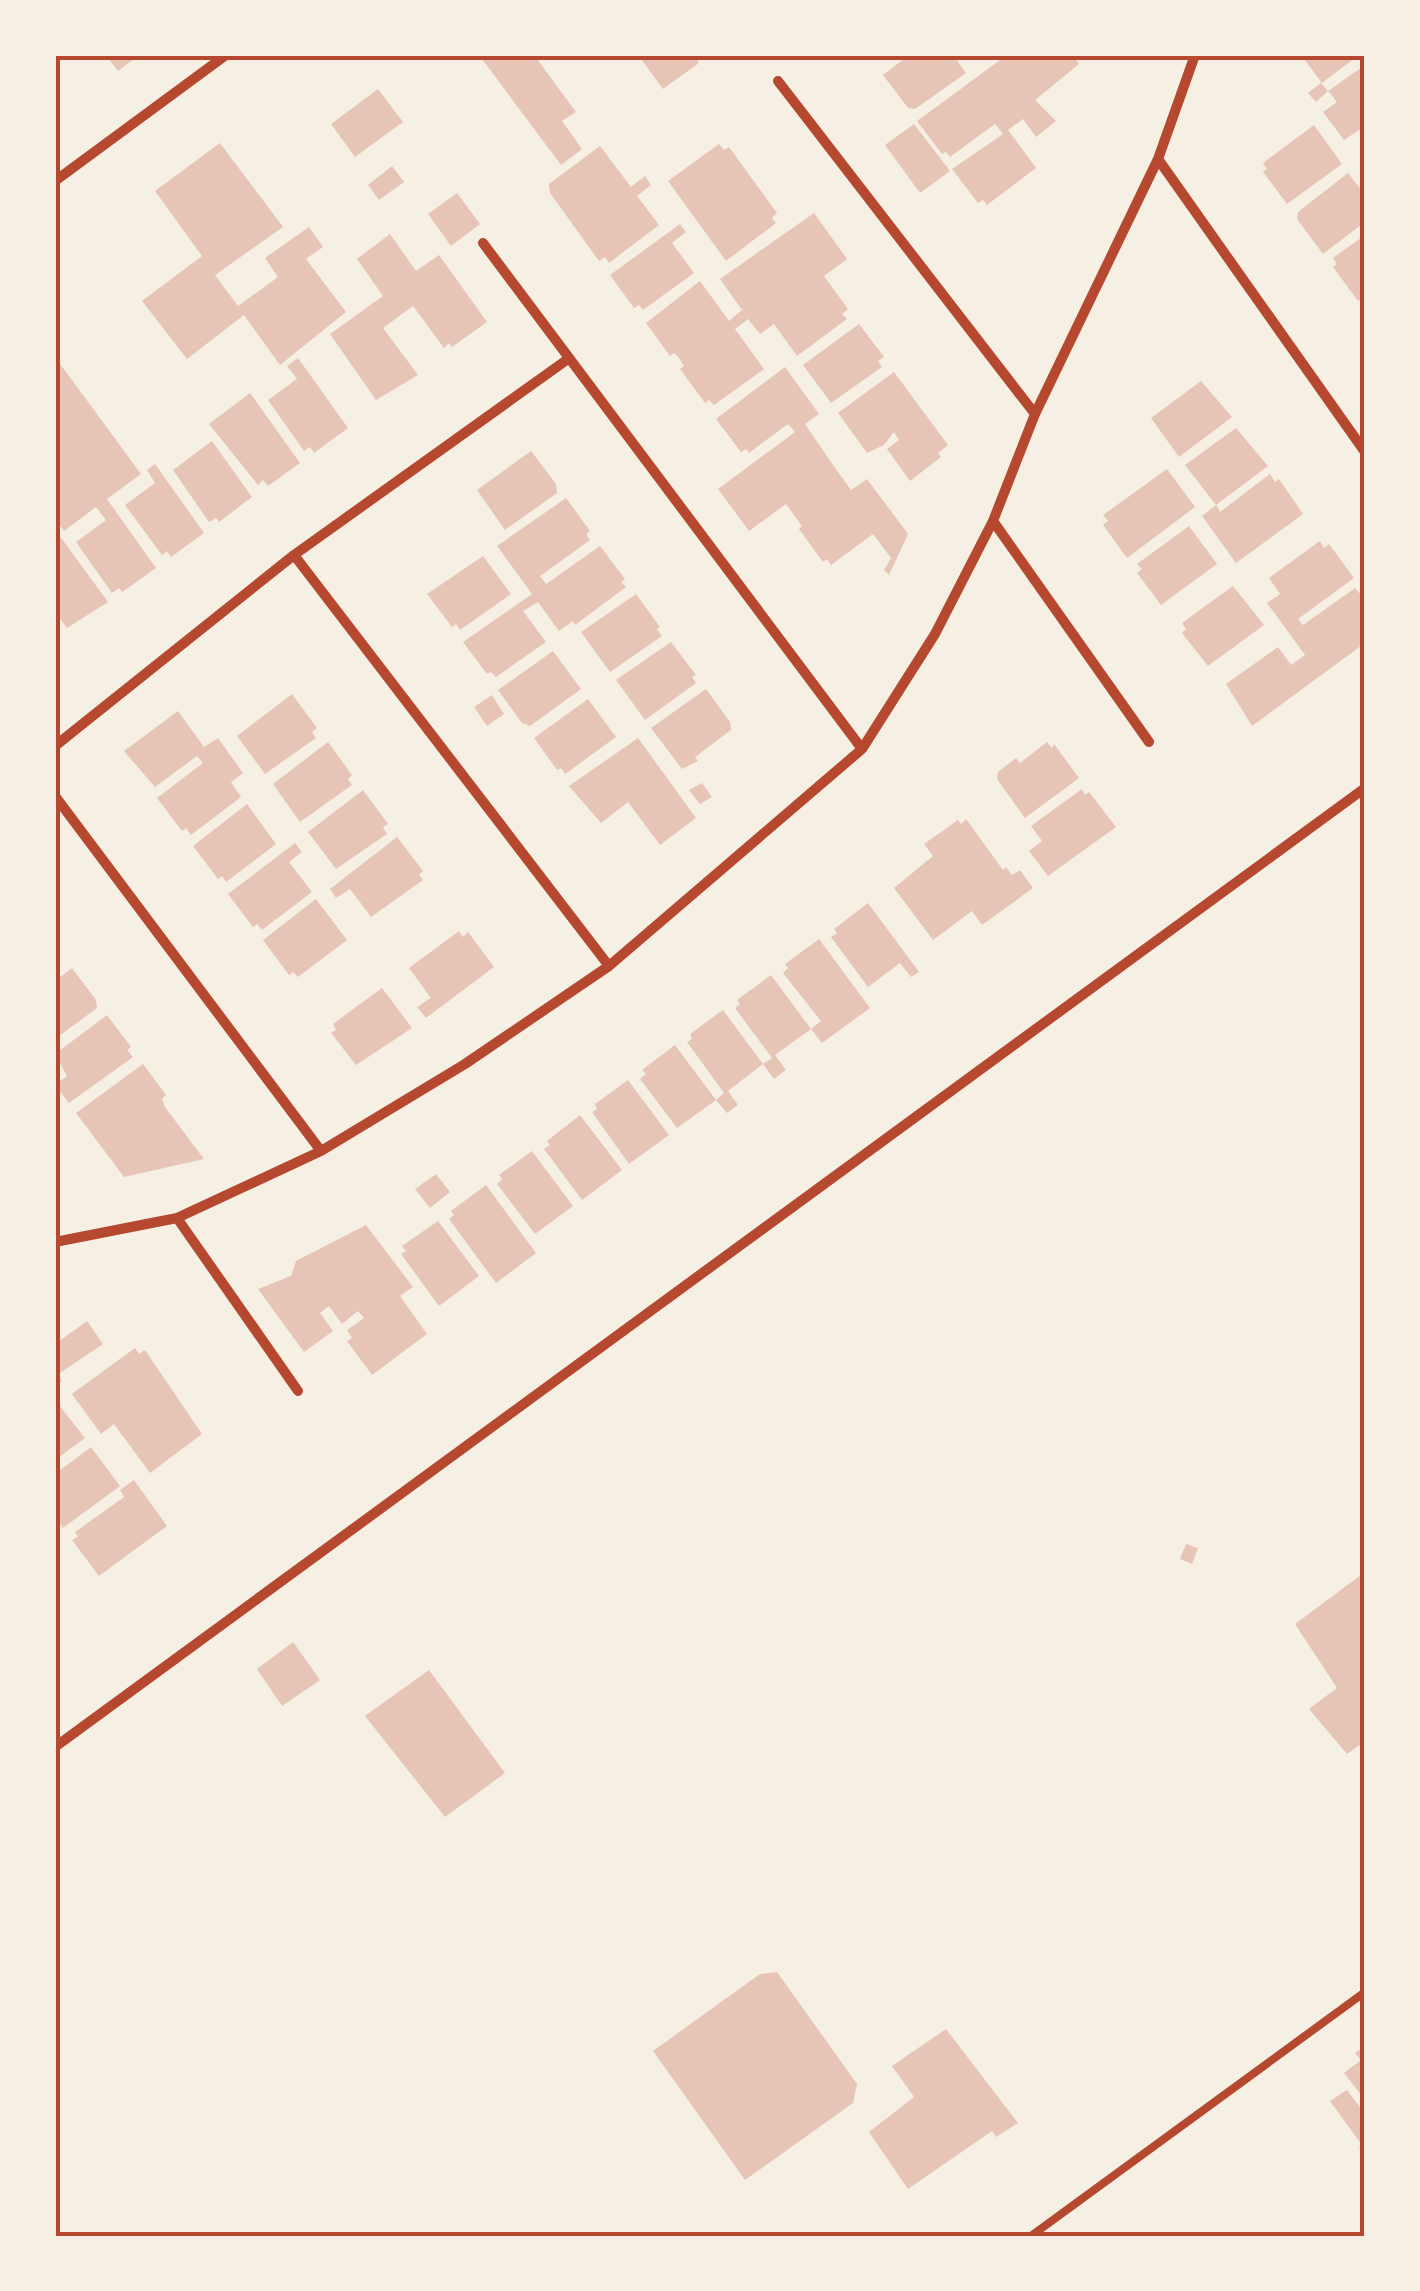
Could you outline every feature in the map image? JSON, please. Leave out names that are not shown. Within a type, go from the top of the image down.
[{"type":"street","points":[[55,181],[226,55]]},
{"type":"street","points":[[55,1242],[177,1218],[321,1151],[466,1064],[608,966],[862,749],[936,634],[994,521],[1034,414],[1158,159],[1195,55]]},
{"type":"street","points":[[778,82],[1034,414]]},
{"type":"street","points":[[1158,159],[1365,452]]},
{"type":"street","points":[[483,244],[862,749]]},
{"type":"street","points":[[55,746],[294,555],[568,358]]},
{"type":"street","points":[[994,521],[1149,742]]},
{"type":"street","points":[[294,555],[608,966]]},
{"type":"street","points":[[55,1747],[1365,788]]},
{"type":"street","points":[[55,796],[321,1151]]},
{"type":"street","points":[[177,1218],[298,1392]]},
{"type":"lane","points":[[1031,2236],[1365,1992]]},
{"type":"building","points":[[106,55],[139,55],[118,71]]},
{"type":"building","points":[[479,55],[534,55],[576,112],[562,121],[582,149],[561,165]]},
{"type":"building","points":[[638,55],[694,55],[699,63],[663,89]]},
{"type":"building","points":[[909,55],[953,55],[966,73],[915,109],[908,108],[883,75]]},
{"type":"building","points":[[1007,55],[1079,55],[1075,58],[1079,64],[1035,100],[1056,121],[1036,137],[1023,119],[1008,130],[1036,168],[987,205],[983,200],[978,203],[952,169],[1003,134],[995,124],[950,157],[946,152],[942,154],[917,121]]},
{"type":"building","points":[[1301,55],[1359,55],[1322,83]]},
{"type":"building","points":[[1365,65],[1365,126],[1344,140],[1323,112],[1337,102],[1328,91]]},
{"type":"building","points":[[1321,83],[1328,91],[1316,102],[1308,93]]},
{"type":"building","points":[[378,89],[403,122],[355,157],[331,124]]},
{"type":"building","points":[[914,124],[950,171],[920,193],[885,145]]},
{"type":"building","points":[[1314,125],[1342,164],[1287,204],[1263,172],[1267,169],[1263,163]]},
{"type":"building","points":[[220,143],[283,227],[215,275],[238,306],[278,277],[265,258],[309,227],[323,247],[306,259],[346,312],[280,365],[244,315],[187,359],[142,301],[202,256],[155,191]]},
{"type":"building","points":[[719,144],[724,150],[729,147],[777,213],[772,218],[776,223],[726,261],[668,181]]},
{"type":"building","points":[[600,146],[631,187],[645,176],[651,185],[637,196],[659,225],[609,263],[605,257],[599,261],[550,193],[549,184]]},
{"type":"building","points":[[392,166],[404,182],[379,200],[368,185]]},
{"type":"building","points":[[1348,173],[1365,195],[1365,222],[1323,254],[1297,219],[1298,212]]},
{"type":"building","points":[[457,193],[480,224],[451,246],[428,214]]},
{"type":"building","points":[[814,213],[847,259],[824,276],[848,309],[842,314],[847,319],[797,356],[774,324],[760,334],[748,319],[735,329],[764,369],[714,405],[709,400],[705,403],[680,369],[684,366],[679,358],[674,353],[670,356],[646,323],[700,281],[729,321],[742,310],[720,279]]},
{"type":"building","points":[[680,224],[686,232],[672,243],[694,273],[643,310],[639,305],[634,308],[610,275]]},
{"type":"building","points":[[390,234],[416,271],[439,255],[487,322],[452,347],[449,343],[444,348],[413,306],[383,328],[418,375],[376,400],[330,334],[383,296],[357,259]]},
{"type":"building","points":[[1365,235],[1365,296],[1358,301],[1333,267],[1337,264],[1333,258]]},
{"type":"building","points":[[859,324],[884,357],[878,361],[882,367],[831,403],[803,365]]},
{"type":"building","points":[[55,357],[141,474],[107,499],[156,568],[122,592],[119,588],[112,593],[76,542],[106,520],[96,507],[64,531],[55,518]]},
{"type":"building","points":[[298,358],[348,428],[314,453],[310,447],[304,451],[268,400],[297,379],[287,366]]},
{"type":"building","points":[[785,367],[819,414],[805,424],[851,490],[867,479],[908,534],[889,575],[884,570],[891,558],[873,534],[831,565],[827,559],[823,562],[786,504],[749,531],[718,489],[795,432],[788,424],[749,453],[746,449],[741,452],[716,419]]},
{"type":"building","points":[[894,372],[948,445],[938,453],[941,457],[910,481],[887,449],[899,440],[894,432],[884,445],[867,453],[838,413]]},
{"type":"building","points":[[1201,381],[1232,417],[1179,457],[1151,418]]},
{"type":"building","points":[[250,393],[300,463],[268,486],[263,480],[258,485],[209,424]]},
{"type":"building","points":[[1236,428],[1268,466],[1216,505],[1185,465]]},
{"type":"building","points":[[212,441],[252,497],[219,522],[216,518],[209,522],[173,470]]},
{"type":"building","points":[[531,451],[556,484],[557,493],[505,530],[477,490]]},
{"type":"building","points":[[155,464],[204,533],[171,557],[167,551],[162,555],[125,505],[155,483],[147,470]]},
{"type":"building","points":[[1167,469],[1195,507],[1127,558],[1103,525],[1108,521],[1103,515]]},
{"type":"building","points":[[1270,474],[1275,482],[1279,479],[1303,514],[1236,563],[1202,516],[1216,505],[1220,512]]},
{"type":"building","points":[[566,498],[590,531],[586,534],[590,540],[540,576],[546,584],[600,546],[625,579],[621,582],[626,587],[575,625],[573,621],[559,631],[538,602],[523,611],[546,642],[496,677],[491,672],[487,674],[463,642],[532,594],[497,546]]},
{"type":"building","points":[[1189,526],[1217,564],[1161,605],[1137,573],[1142,569],[1137,564]]},
{"type":"building","points":[[59,535],[108,602],[67,628],[55,612]]},
{"type":"building","points":[[1320,541],[1324,548],[1329,544],[1354,578],[1298,619],[1303,625],[1355,588],[1359,593],[1363,590],[1365,643],[1252,726],[1226,684],[1278,647],[1291,665],[1305,655],[1267,603],[1280,594],[1269,578]]},
{"type":"building","points":[[483,556],[511,594],[460,630],[456,624],[452,627],[427,594]]},
{"type":"building","points":[[1233,586],[1264,625],[1208,666],[1182,633],[1186,629],[1182,623]]},
{"type":"building","points":[[636,594],[660,627],[657,629],[662,636],[610,672],[581,632]]},
{"type":"building","points":[[671,642],[696,675],[692,677],[696,683],[645,720],[616,680]]},
{"type":"building","points":[[553,651],[581,689],[530,726],[522,723],[498,690]]},
{"type":"building","points":[[706,689],[730,722],[731,730],[695,757],[698,761],[682,769],[651,728]]},
{"type":"building","points":[[292,694],[317,728],[312,732],[316,738],[265,774],[237,736]]},
{"type":"building","points":[[492,695],[504,714],[487,726],[474,707]]},
{"type":"building","points":[[588,699],[616,737],[565,774],[561,768],[557,770],[534,738]]},
{"type":"building","points":[[178,711],[204,747],[218,738],[243,773],[231,782],[241,797],[191,835],[186,828],[182,831],[157,798],[203,763],[197,756],[155,787],[124,751]]},
{"type":"building","points":[[638,738],[696,818],[660,845],[628,802],[601,823],[569,786]]},
{"type":"building","points":[[328,742],[352,775],[348,779],[352,785],[300,822],[273,784]]},
{"type":"building","points":[[1047,742],[1052,748],[1054,744],[1079,778],[1025,818],[997,779],[998,772],[1016,758],[1020,763]]},
{"type":"building","points":[[702,783],[712,797],[700,804],[689,790]]},
{"type":"building","points":[[1082,789],[1085,795],[1089,792],[1116,827],[1048,876],[1029,851],[1042,841],[1031,826]]},
{"type":"building","points":[[363,790],[388,824],[383,827],[387,834],[336,869],[308,832]]},
{"type":"building","points":[[247,804],[276,844],[226,882],[222,876],[218,879],[193,846]]},
{"type":"building","points":[[966,819],[1003,870],[1006,867],[1012,875],[1020,870],[1033,888],[982,925],[972,911],[933,940],[894,888],[933,856],[924,844],[958,820],[961,824]]},
{"type":"building","points":[[397,837],[423,871],[419,875],[423,880],[371,917],[350,889],[336,898],[330,889]]},
{"type":"building","points":[[295,843],[302,852],[289,862],[312,892],[262,930],[257,924],[253,927],[228,894]]},
{"type":"building","points":[[316,899],[347,940],[298,977],[293,972],[289,975],[263,940]]},
{"type":"building","points":[[868,903],[919,972],[911,977],[900,963],[868,987],[831,937],[837,933],[834,929]]},
{"type":"building","points":[[459,931],[463,937],[468,932],[494,967],[426,1018],[417,1007],[431,998],[409,968]]},
{"type":"building","points":[[819,939],[870,1008],[822,1043],[811,1029],[821,1021],[783,973],[788,968],[785,964]]},
{"type":"building","points":[[72,968],[96,1000],[97,1008],[55,1039],[55,981]]},
{"type":"building","points":[[771,975],[811,1029],[775,1055],[786,1070],[774,1079],[763,1064],[772,1058],[735,1008],[740,1004],[737,1000]]},
{"type":"building","points":[[382,988],[412,1028],[356,1065],[331,1033],[336,1030],[333,1024]]},
{"type":"building","points":[[723,1010],[763,1064],[728,1091],[738,1105],[727,1113],[716,1100],[724,1093],[687,1042],[692,1039],[690,1034]]},
{"type":"building","points":[[107,1015],[131,1047],[127,1050],[133,1057],[69,1103],[55,1085],[67,1076],[55,1054]]},
{"type":"building","points":[[675,1045],[716,1100],[677,1128],[640,1079],[646,1074],[642,1070]]},
{"type":"building","points":[[143,1064],[166,1095],[162,1099],[165,1107],[204,1159],[124,1177],[76,1113]]},
{"type":"building","points":[[628,1080],[669,1135],[629,1164],[592,1112],[597,1109],[595,1104]]},
{"type":"building","points":[[580,1115],[622,1170],[582,1200],[544,1149],[550,1145],[547,1141]]},
{"type":"building","points":[[532,1151],[573,1206],[535,1234],[497,1184],[502,1179],[499,1175]]},
{"type":"building","points":[[436,1174],[450,1192],[430,1208],[415,1189]]},
{"type":"building","points":[[486,1185],[536,1253],[496,1283],[449,1219],[454,1215],[451,1211]]},
{"type":"building","points":[[438,1221],[479,1276],[439,1306],[401,1254],[406,1251],[402,1246]]},
{"type":"building","points":[[366,1225],[413,1287],[400,1296],[427,1334],[372,1375],[347,1341],[352,1338],[347,1330],[364,1318],[358,1311],[342,1324],[329,1306],[320,1313],[333,1331],[304,1352],[258,1289],[291,1276],[296,1261]]},
{"type":"building","points":[[87,1321],[103,1344],[57,1375],[62,1381],[55,1386],[55,1344]]},
{"type":"building","points":[[135,1348],[139,1354],[145,1350],[202,1434],[150,1473],[114,1424],[101,1434],[72,1394]]},
{"type":"building","points":[[55,1400],[85,1438],[55,1460]]},
{"type":"building","points":[[91,1447],[120,1486],[63,1528],[55,1517],[55,1474]]},
{"type":"building","points":[[134,1480],[167,1526],[99,1576],[72,1540],[78,1537],[75,1532],[124,1497],[120,1490]]},
{"type":"building","points":[[1186,1544],[1198,1548],[1192,1564],[1180,1559]]},
{"type":"building","points":[[1365,1572],[1365,1741],[1347,1754],[1309,1709],[1337,1688],[1295,1624]]},
{"type":"building","points":[[293,1642],[320,1680],[282,1706],[257,1669]]},
{"type":"building","points":[[429,1670],[505,1773],[445,1817],[365,1716]]},
{"type":"building","points":[[777,1972],[857,2084],[853,2103],[745,2180],[653,2051],[760,1974]]},
{"type":"building","points":[[946,2029],[1018,2123],[996,2137],[992,2131],[908,2189],[869,2132],[914,2097],[892,2066]]},
{"type":"building","points":[[1365,2046],[1365,2100],[1344,2073],[1361,2060],[1355,2053]]},
{"type":"building","points":[[1347,2090],[1365,2114],[1365,2156],[1359,2147],[1362,2145],[1330,2101]]}]
